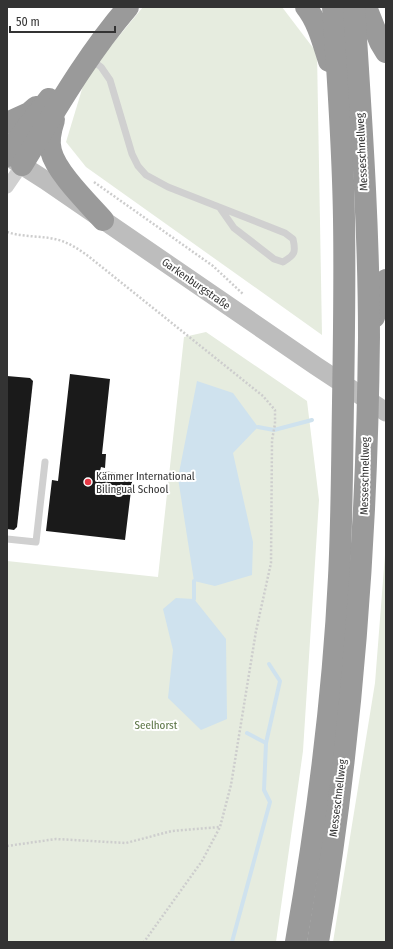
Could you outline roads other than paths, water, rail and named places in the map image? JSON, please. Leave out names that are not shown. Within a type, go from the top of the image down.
[{"type":"highway","points":[[15,160],[103,24],[118,7]]},
{"type":"highway","points":[[7,123],[30,113],[56,98],[128,7]]},
{"type":"highway","points":[[306,7],[322,39],[339,96]]},
{"type":"highway","name":"Messeschnellweg","points":[[296,942],[305,890],[333,668],[342,511],[344,217],[339,96],[333,7]]},
{"type":"highway","name":"Messeschnellweg","points":[[318,942],[326,895],[344,758],[365,513],[369,336],[366,216],[354,7]]},
{"type":"highway","points":[[366,7],[380,42],[386,52]]},
{"type":"highway","points":[[56,98],[51,129],[50,149],[64,175],[103,220]]},
{"type":"highway","points":[[369,336],[386,280]]},
{"type":"main road","name":"Garkenburgstraße","points":[[15,160],[316,366],[386,412]]},
{"type":"street","points":[[7,187],[15,160]]},
{"type":"lane","points":[[88,58],[101,68],[110,80],[132,154],[138,166],[146,175],[155,181],[285,233],[293,238],[295,249],[292,257],[283,262],[274,259],[234,228],[220,208]]},
{"type":"lane","points":[[7,539],[36,542],[45,462]]},
{"type":"water","points":[[197,381],[233,393],[258,427],[233,453],[253,542],[252,575],[215,586],[194,581],[178,478]]},
{"type":"water","points":[[176,598],[194,599],[226,639],[227,719],[201,730],[168,698],[173,650],[163,609]]},
{"type":"waterway","points":[[258,427],[274,430],[312,420]]},
{"type":"waterway","points":[[194,581],[194,599]]},
{"type":"waterway","points":[[266,743],[280,681],[269,664]]},
{"type":"waterway","points":[[232,942],[270,802],[264,790],[266,743],[247,733]]},
{"type":"place","name":"Kämmer International Bilingual School","points":[[88,482]]},
{"type":"park label","name":"Seelhorst","points":[[156,725]]}]
